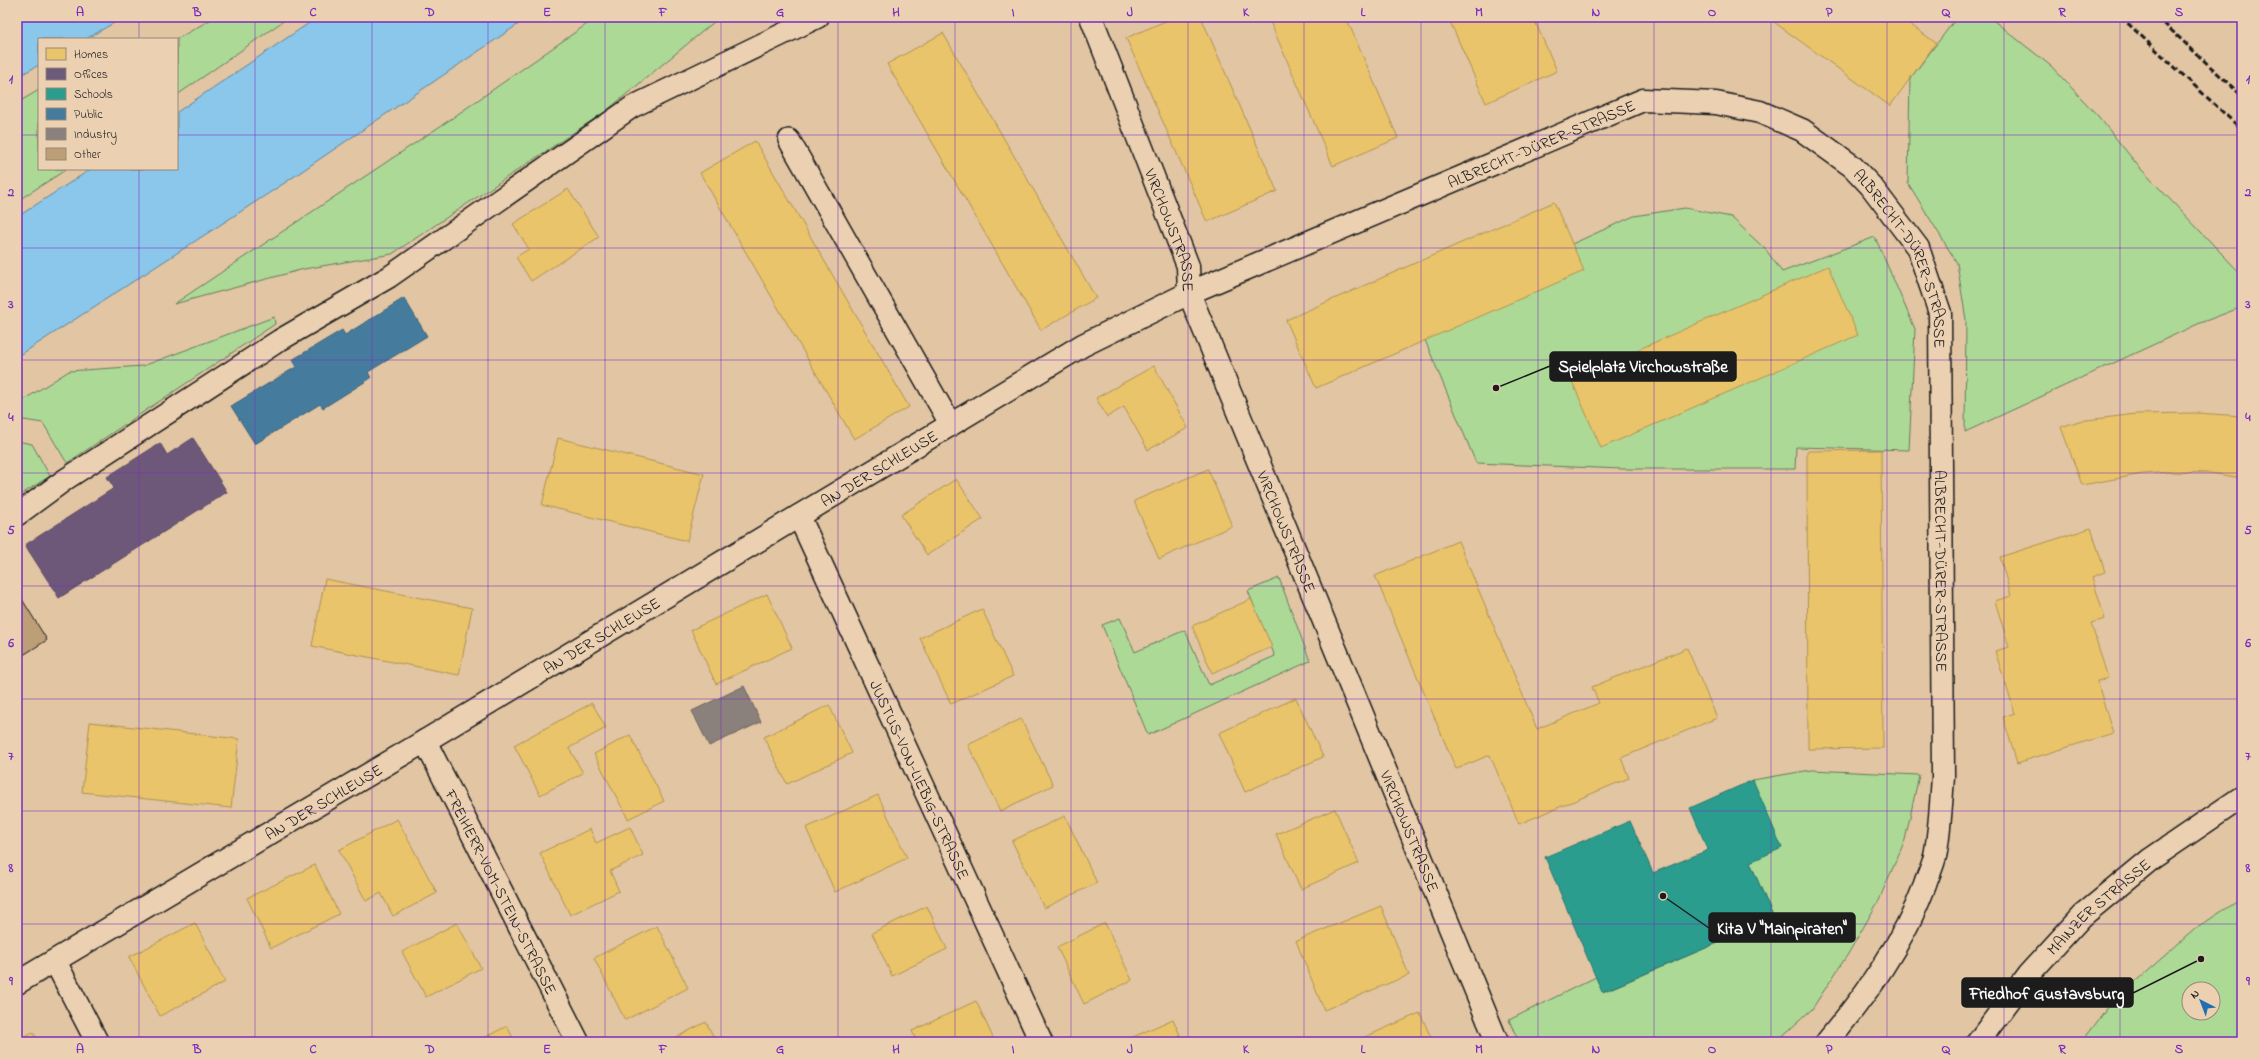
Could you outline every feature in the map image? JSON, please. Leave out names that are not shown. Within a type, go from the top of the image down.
[{"type":"street","name":"VIRCHOWSTRASSE","points":[[1091,17],[1188,266],[1190,293],[1498,1042]]},
{"type":"street","name":"ALBRECHT-DÜRER-STRASSE","points":[[1190,293],[1643,100],[1716,103],[1760,112],[1802,130],[1852,166],[1871,186],[1918,248],[1940,312],[1943,777],[1939,836],[1934,858],[1917,906],[1898,944],[1864,997],[1827,1042]]},
{"type":"street","name":"AN DER SCHLEUSE","points":[[17,983],[425,741],[1083,345],[1190,293]]},
{"type":"street","name":"JUSTUS-VON-LIEBIG-STRASSE","points":[[799,516],[1040,1042]]},
{"type":"street","name":"FREIHERR-VOM-STEIN-STRASSE","points":[[425,741],[578,1042]]},
{"type":"street","name":"MAINZER STRASSE","points":[[1978,1042],[2028,975],[2082,916],[2151,858],[2242,798]]},
{"type":"street","points":[[55,960],[97,1042]]},
{"type":"lane","points":[[17,515],[66,479],[280,340],[389,277],[632,107],[818,17]]},
{"type":"lane","points":[[789,140],[951,425]]},
{"type":"green space","points":[[215,17],[289,17],[178,94],[178,38]]},
{"type":"green space","points":[[597,17],[720,17],[606,111],[392,254],[304,269],[174,304],[448,121]]},
{"type":"green space","points":[[1957,17],[1989,17],[2051,66],[2098,116],[2139,167],[2242,275],[2242,307],[2200,323],[1965,432],[1966,320],[1957,263],[1908,183],[1910,79]]},
{"type":"green space","points":[[38,91],[38,170],[65,170],[17,201],[17,103]]},
{"type":"green space","points":[[1685,208],[1731,217],[1766,250],[1782,272],[1875,237],[1915,329],[1909,450],[1796,447],[1795,469],[1622,469],[1476,463],[1425,340],[1572,244],[1634,216]]},
{"type":"green space","points":[[274,317],[275,324],[67,463],[43,423],[17,419],[17,404],[69,371],[143,366]]},
{"type":"green space","points":[[17,441],[32,444],[50,476],[17,497]]},
{"type":"green space","points":[[1279,578],[1310,661],[1148,735],[1102,625],[1120,618],[1135,652],[1185,630],[1209,685],[1275,656],[1248,591]]},
{"type":"green space","points":[[1811,770],[1919,775],[1905,840],[1878,902],[1848,954],[1812,1009],[1776,1042],[1519,1042],[1509,1020],[1596,977],[1603,992],[1774,919],[1750,862],[1753,780]]},
{"type":"green space","points":[[2242,898],[2242,1042],[2082,1042],[2112,1002],[2195,929]]},
{"type":"water","points":[[17,17],[124,17],[88,38],[38,38],[38,66],[17,77]]},
{"type":"water","points":[[318,17],[529,17],[283,184],[17,357],[17,217],[89,170],[178,170],[178,111]]},
{"type":"building: Homes","points":[[1175,17],[1201,17],[1277,191],[1207,222],[1126,38]]},
{"type":"building: Homes","points":[[1268,17],[1346,17],[1398,138],[1333,166]]},
{"type":"building: Homes","points":[[1448,17],[1533,17],[1557,71],[1486,103]]},
{"type":"building: Homes","points":[[1767,17],[1900,17],[1936,43],[1890,106]]},
{"type":"building: Homes","points":[[943,33],[1096,298],[1041,330],[887,64]]},
{"type":"building: Homes","points":[[755,141],[909,407],[854,439],[700,173]]},
{"type":"building: Homes","points":[[568,189],[599,237],[531,281],[516,257],[529,249],[513,224]]},
{"type":"building: Homes","points":[[1554,202],[1584,271],[1316,388],[1286,320]]},
{"type":"building: Homes","points":[[1828,266],[1858,335],[1601,448],[1571,379]]},
{"type":"building: Homes","points":[[1154,366],[1188,428],[1148,450],[1124,407],[1107,417],[1096,398]]},
{"type":"building: Homes","points":[[2196,413],[2242,416],[2242,478],[2211,473],[2170,472],[2142,474],[2082,485],[2061,427],[2079,421],[2136,414]]},
{"type":"building: Homes","points":[[558,438],[704,474],[687,541],[542,505]]},
{"type":"building: Homes","points":[[1881,450],[1883,748],[1808,749],[1807,451]]},
{"type":"building: Homes","points":[[1208,469],[1232,526],[1159,559],[1134,501]]},
{"type":"building: Homes","points":[[956,479],[983,519],[927,555],[901,515]]},
{"type":"building: Homes","points":[[2091,528],[2105,572],[2092,577],[2105,619],[2091,623],[2108,678],[2097,681],[2113,733],[2017,763],[2003,717],[2015,713],[1995,651],[2009,647],[1995,601],[2011,596],[2000,557]]},
{"type":"building: Homes","points":[[1458,541],[1537,729],[1599,703],[1592,687],[1687,648],[1717,718],[1621,758],[1629,778],[1519,824],[1490,755],[1456,769],[1375,576]]},
{"type":"building: Homes","points":[[325,579],[472,608],[459,675],[312,646]]},
{"type":"building: Homes","points":[[767,594],[792,648],[716,684],[691,630]]},
{"type":"building: Homes","points":[[1251,599],[1272,647],[1212,673],[1192,626]]},
{"type":"building: Homes","points":[[982,609],[1013,676],[951,704],[920,638]]},
{"type":"building: Homes","points":[[1296,698],[1323,757],[1245,792],[1219,733]]},
{"type":"building: Homes","points":[[592,703],[606,728],[569,748],[583,773],[540,795],[514,745]]},
{"type":"building: Homes","points":[[829,705],[852,753],[787,784],[764,737]]},
{"type":"building: Homes","points":[[1021,719],[1053,785],[1000,811],[968,745]]},
{"type":"building: Homes","points":[[90,722],[239,739],[231,808],[82,792]]},
{"type":"building: Homes","points":[[630,735],[664,801],[628,819],[594,754]]},
{"type":"building: Homes","points":[[878,795],[907,858],[835,892],[806,828]]},
{"type":"building: Homes","points":[[1335,809],[1359,863],[1301,889],[1276,834]]},
{"type":"building: Homes","points":[[1065,816],[1097,883],[1044,908],[1012,841]]},
{"type":"building: Homes","points":[[397,819],[437,893],[393,916],[381,893],[366,901],[339,850]]},
{"type":"building: Homes","points":[[630,827],[643,855],[610,871],[619,891],[570,915],[540,853],[590,829],[596,843]]},
{"type":"building: Homes","points":[[315,865],[339,914],[271,948],[247,898]]},
{"type":"building: Homes","points":[[927,906],[947,949],[892,976],[872,933]]},
{"type":"building: Homes","points":[[1381,906],[1409,975],[1324,1010],[1296,941]]},
{"type":"building: Homes","points":[[195,923],[225,982],[160,1016],[129,957]]},
{"type":"building: Homes","points":[[457,923],[481,968],[426,997],[402,952]]},
{"type":"building: Homes","points":[[1105,923],[1132,980],[1084,1004],[1057,947]]},
{"type":"building: Homes","points":[[657,926],[688,988],[625,1020],[594,958]]},
{"type":"building: Homes","points":[[976,1001],[995,1042],[917,1042],[912,1031]]},
{"type":"building: Homes","points":[[1420,1013],[1433,1042],[1359,1042],[1358,1040]]},
{"type":"building: Homes","points":[[1173,1019],[1183,1042],[1122,1042]]},
{"type":"building: Homes","points":[[706,1022],[716,1042],[667,1042]]},
{"type":"building: Homes","points":[[507,1026],[515,1042],[476,1042]]},
{"type":"building: Homes","points":[[33,1032],[38,1042],[17,1042],[17,1040]]},
{"type":"building: Offices","points":[[193,438],[227,492],[59,598],[25,545],[114,488],[107,477],[160,443],[167,455]]},
{"type":"building: Schools","points":[[1753,780],[1782,848],[1750,862],[1774,919],[1602,992],[1545,857],[1630,821],[1653,873],[1708,850],[1690,808]]},
{"type":"building: Public","points":[[404,298],[427,336],[368,372],[371,378],[323,408],[320,404],[255,444],[231,406],[296,367],[292,360],[342,330],[345,335]]},
{"type":"building: Industry","points":[[744,686],[761,722],[709,746],[692,711]]},
{"type":"building: Other","points":[[17,591],[47,640],[17,659]]},
{"type":"railway","points":[[2121,17],[2242,130]]},
{"type":"railway","points":[[2157,17],[2242,96]]},
{"type":"place","name":"Spielplatz Virchowstraße","points":[[1496,388]]},
{"type":"place","name":"Kita V \"Mainpiraten\"","points":[[1663,896]]},
{"type":"place","name":"Friedhof Gustavsburg","points":[[2201,959]]}]
